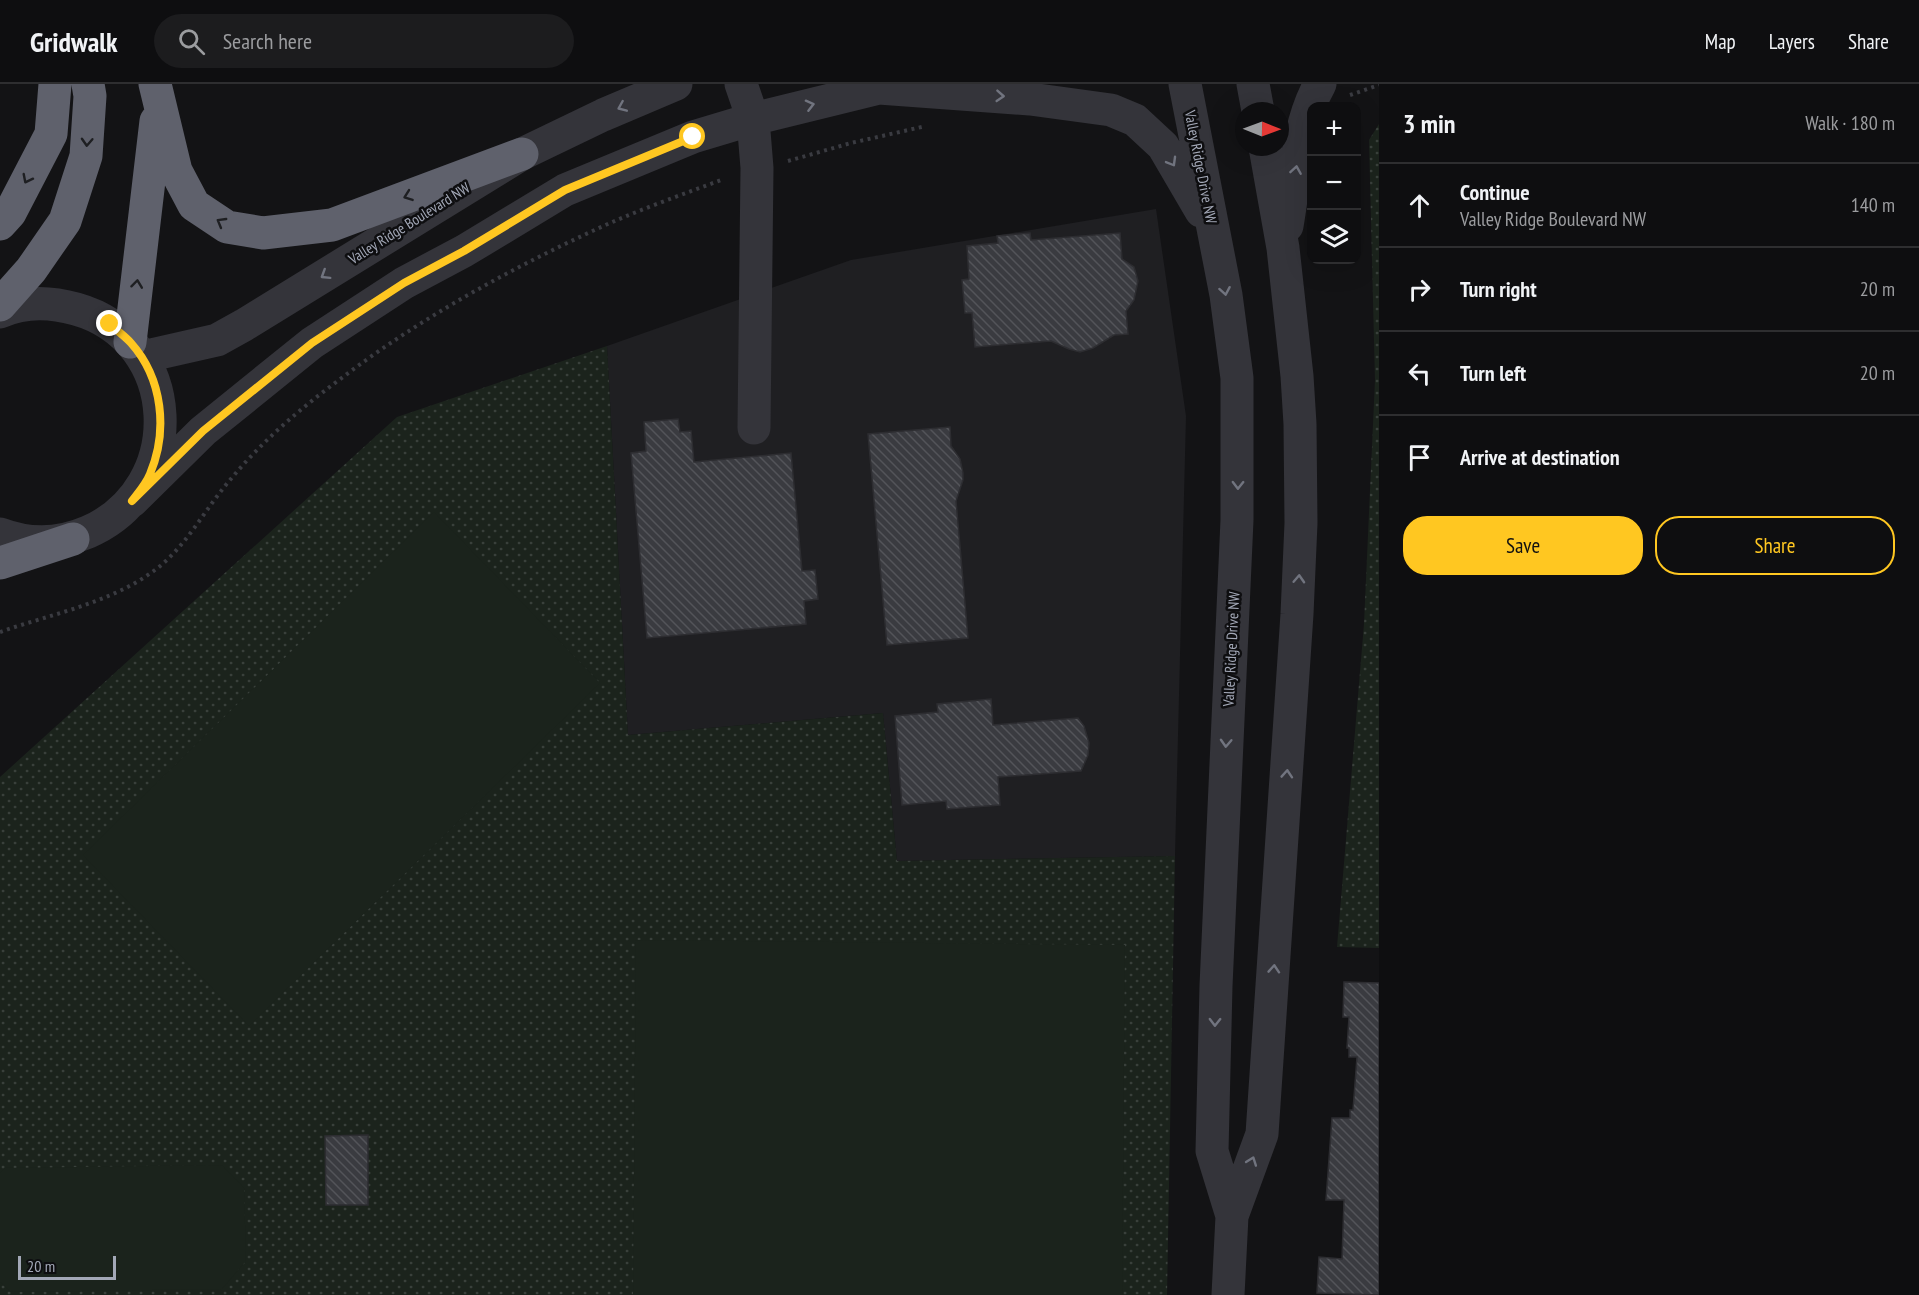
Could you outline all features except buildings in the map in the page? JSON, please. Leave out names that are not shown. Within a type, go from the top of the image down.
[{"type":"highway","points":[[0,224],[10,213],[51,134],[55,84]]},
{"type":"highway","points":[[0,305],[31,270],[65,221],[86,156],[90,96],[88,84]]},
{"type":"highway","points":[[157,91],[176,171],[194,206],[227,227],[263,233],[332,225],[522,154]]},
{"type":"highway","points":[[136,350],[157,91]]},
{"type":"highway","points":[[0,564],[73,539]]},
{"type":"street","name":"Valley Ridge Boulevard NW","points":[[136,350],[217,340],[522,154],[603,115],[676,84]]},
{"type":"street","points":[[741,84],[753,119],[757,168],[754,428]]},
{"type":"street","name":"Valley Ridge Drive NW","points":[[1185,84],[1234,346],[1238,436],[1237,531],[1216,986],[1212,1151],[1232,1216]]},
{"type":"street","points":[[1253,84],[1256,102]]},
{"type":"street","points":[[0,534],[13,539],[43,543],[73,539],[105,525],[221,416],[312,343],[404,283],[464,251],[565,190],[693,137],[753,119],[890,86],[1030,99],[1111,110],[1136,120],[1163,146],[1214,234]]},
{"type":"street","points":[[1283,248],[1304,125],[1312,97],[1334,90]]},
{"type":"street","name":"Valley Ridge Drive NW","points":[[1228,1295],[1232,1216],[1263,1134],[1299,570],[1300,424],[1297,376],[1283,248],[1267,156]]},
{"type":"street","points":[[0,312],[32,304],[59,304],[86,312],[110,324],[136,350],[156,385],[161,416],[159,447],[149,476],[132,501]]},
{"type":"path","points":[[1334,90],[1379,85]]},
{"type":"path","points":[[787,161],[851,142],[935,124]]},
{"type":"path","points":[[0,632],[130,587],[157,569],[189,536],[208,506],[253,453],[286,423],[344,376],[474,291],[529,261],[611,223],[723,178]]},
{"type":"shaded area","points":[[1379,124],[1379,948],[1337,947],[1364,624],[1375,380],[1369,140]]},
{"type":"shaded area","points":[[1156,209],[1186,416],[1175,856],[897,861],[883,713],[628,735],[607,346],[851,260]]},
{"type":"shaded area","points":[[607,346],[628,735],[883,713],[897,861],[1175,856],[1167,1295],[0,1295],[0,777],[397,417]]},
{"type":"shaded area","points":[[434,512],[600,683],[249,1026],[83,855]]},
{"type":"shaded area","points":[[636,940],[1125,945],[1122,1295],[633,1295]]},
{"type":"shaded area","points":[[222,1165],[244,1188],[246,1261],[222,1289],[11,1292],[0,1282],[0,1173],[5,1168]]},
{"type":"route","points":[[110,324],[130,342],[142,357],[156,385],[161,416],[159,447],[149,476],[132,501],[203,431],[312,343],[404,283],[464,251],[565,190],[693,137]]}]
